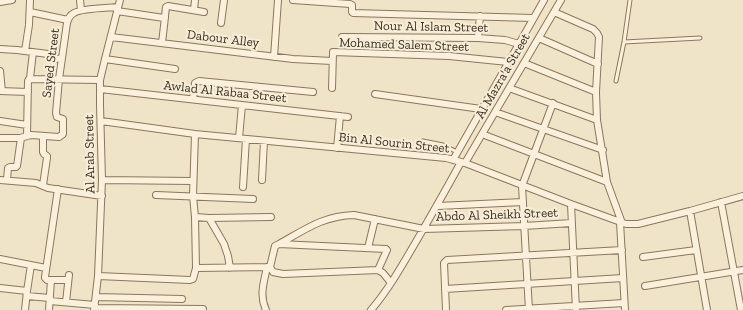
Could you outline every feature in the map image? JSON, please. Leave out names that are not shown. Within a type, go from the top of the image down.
[{"type":"street","points":[[0,2],[12,0]]},
{"type":"street","points":[[25,51],[29,25],[30,0]]},
{"type":"street","points":[[80,0],[81,10],[118,10],[164,18]]},
{"type":"street","name":"Al Arab Street","points":[[95,307],[102,196],[100,80],[120,0]]},
{"type":"street","points":[[194,10],[195,0]]},
{"type":"street","points":[[221,23],[224,0]]},
{"type":"street","points":[[274,57],[278,0]]},
{"type":"street","points":[[293,0],[326,1],[350,4],[352,5],[353,13],[533,18]]},
{"type":"street","name":"Al Mazra'a Street","points":[[453,160],[544,0]]},
{"type":"street","name":"Al Mazra'a Street","points":[[371,310],[400,270],[463,162],[482,134],[561,0]]},
{"type":"street","points":[[162,43],[166,7],[168,6],[204,12]]},
{"type":"street","name":"Sayed Street","points":[[43,136],[59,137],[63,134],[63,119],[57,117],[56,113],[61,59],[68,20],[74,13],[81,10]]},
{"type":"street","points":[[30,12],[68,20]]},
{"type":"street","points":[[554,12],[594,29],[599,37],[596,92],[597,120],[607,182],[621,222],[625,310]]},
{"type":"street","points":[[478,38],[480,16]]},
{"type":"street","name":"Dabour Alley","points":[[110,37],[297,60],[332,61]]},
{"type":"street","name":"Nour Al Islam Street","points":[[342,38],[478,38],[505,40],[518,45],[529,53]]},
{"type":"street","points":[[539,38],[598,64]]},
{"type":"street","points":[[0,49],[48,54],[50,58],[61,59]]},
{"type":"street","points":[[7,180],[8,168],[17,166],[27,125],[28,81],[31,78],[33,52]]},
{"type":"street","name":"Mohamed Salem Street","points":[[332,88],[333,52],[450,56],[507,64]]},
{"type":"street","points":[[105,59],[175,69]]},
{"type":"street","points":[[507,64],[518,72]]},
{"type":"street","points":[[524,64],[596,92]]},
{"type":"street","points":[[0,70],[1,91],[28,92]]},
{"type":"street","points":[[31,78],[100,80]]},
{"type":"street","points":[[193,99],[195,83],[199,81],[313,92]]},
{"type":"street","points":[[509,88],[597,120]]},
{"type":"street","name":"Awlad Al Rabaa Street","points":[[100,89],[348,117]]},
{"type":"street","points":[[375,94],[481,109]]},
{"type":"street","points":[[529,309],[522,186],[552,103]]},
{"type":"street","points":[[242,105],[243,188]]},
{"type":"street","points":[[495,112],[603,150]]},
{"type":"street","points":[[337,148],[340,116]]},
{"type":"street","points":[[0,121],[27,125]]},
{"type":"street","name":"Bin Al Sourin Street","points":[[101,121],[195,134],[438,157],[463,162],[522,186],[626,224],[634,224],[690,211],[743,196]]},
{"type":"street","points":[[98,276],[193,279],[196,268],[193,196],[195,134]]},
{"type":"street","points":[[482,134],[607,182]]},
{"type":"street","points":[[0,138],[43,136],[43,152],[47,156],[43,186]]},
{"type":"street","points":[[262,180],[264,141]]},
{"type":"street","points":[[0,180],[36,183],[48,188],[102,196]]},
{"type":"street","points":[[102,180],[193,181]]},
{"type":"street","points":[[58,189],[45,278],[47,280],[69,278],[66,302]]},
{"type":"street","points":[[156,195],[253,199]]},
{"type":"street","points":[[438,206],[523,202]]},
{"type":"street","points":[[721,202],[740,310]]},
{"type":"street","points":[[571,204],[576,308]]},
{"type":"street","points":[[690,211],[707,310]]},
{"type":"street","name":"Abdo Al Sheikh Street","points":[[279,244],[316,223],[345,215],[354,215],[424,229],[572,223]]},
{"type":"street","points":[[195,217],[271,217]]},
{"type":"street","points":[[209,218],[224,244],[230,268]]},
{"type":"street","points":[[368,248],[375,220]]},
{"type":"street","points":[[266,310],[262,299],[262,292],[275,246],[279,244],[386,249],[387,250],[378,270]]},
{"type":"street","points":[[446,310],[444,263],[448,260],[622,250]]},
{"type":"street","points":[[643,257],[696,250]]},
{"type":"street","points":[[0,259],[46,268]]},
{"type":"street","points":[[26,310],[31,265]]},
{"type":"street","points":[[196,268],[269,267]]},
{"type":"street","points":[[269,267],[273,272],[284,274],[378,270],[391,283]]},
{"type":"street","points":[[645,286],[743,270]]},
{"type":"street","points":[[445,289],[623,278]]},
{"type":"street","points":[[49,310],[51,280]]},
{"type":"street","points":[[0,288],[27,293],[50,300],[95,307],[204,309]]},
{"type":"street","points":[[96,297],[182,299]]},
{"type":"street","points":[[506,310],[576,308],[624,303]]},
{"type":"lane","points":[[616,81],[624,42],[630,0]]},
{"type":"lane","points":[[624,42],[700,38]]},
{"type":"lane","points":[[423,141],[443,145],[457,152]]}]
